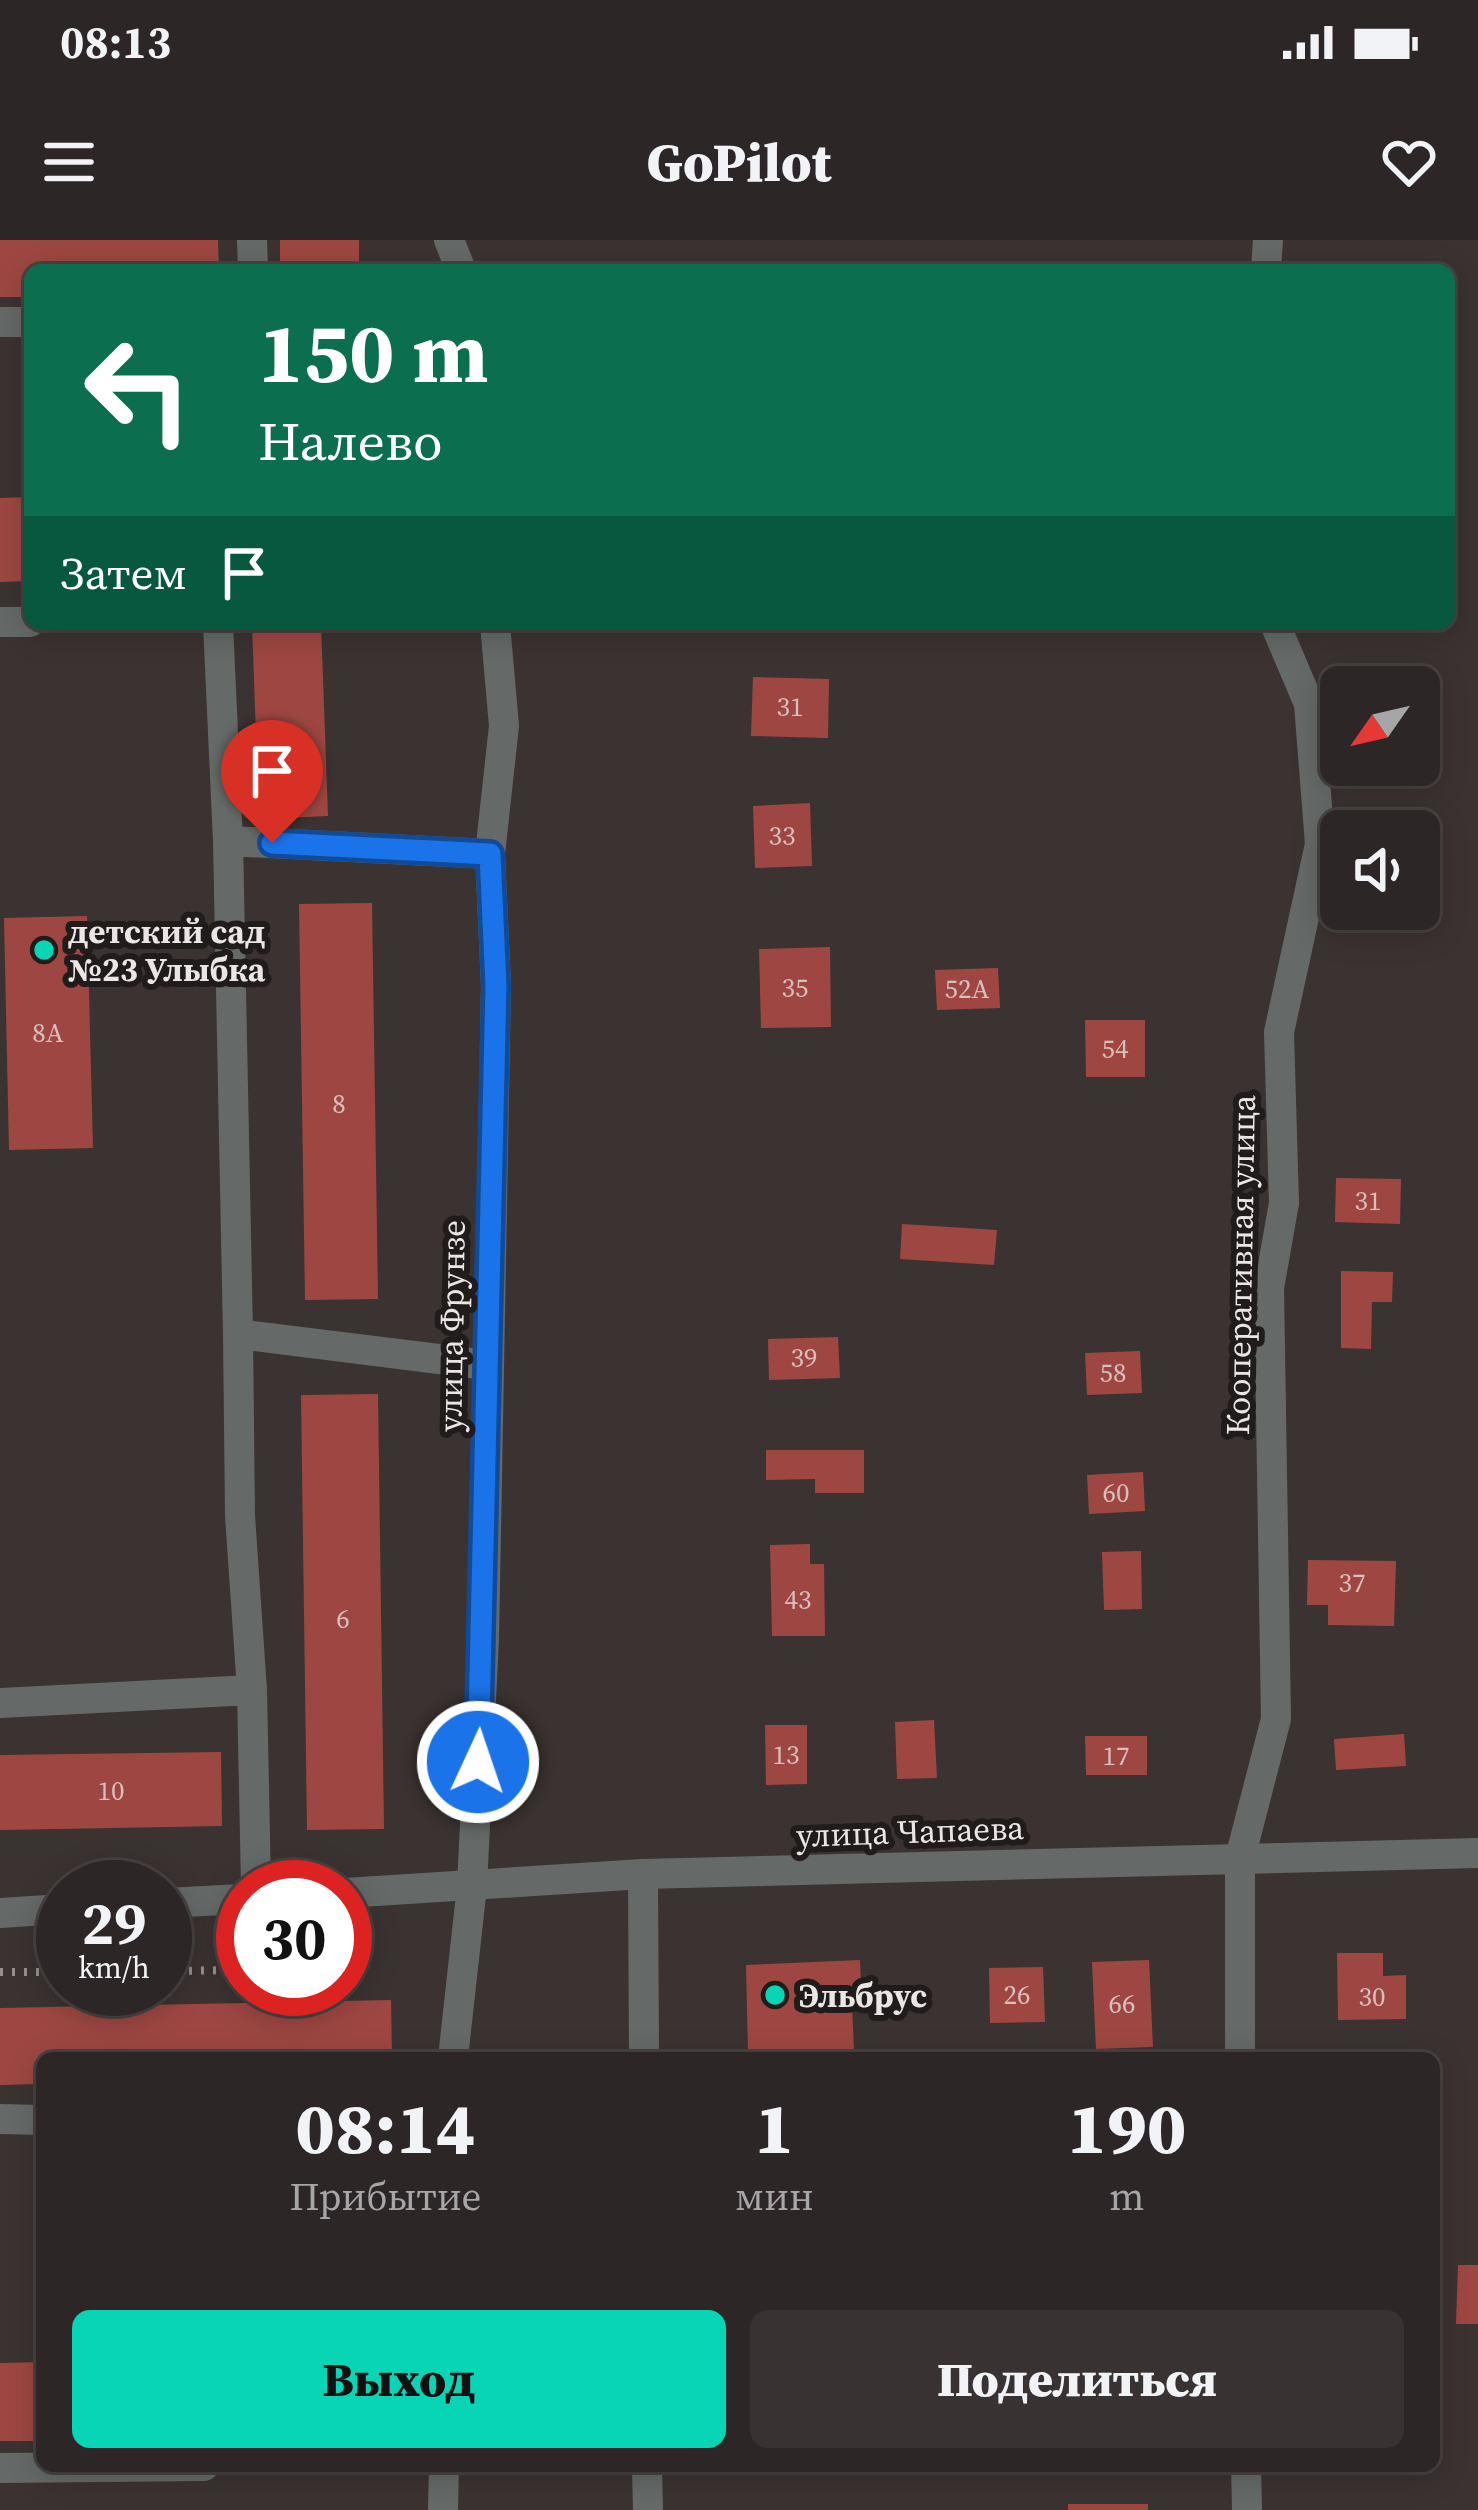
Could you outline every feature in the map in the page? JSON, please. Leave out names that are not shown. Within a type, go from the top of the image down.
[{"type":"street","points":[[218,630],[228,841],[240,1516],[252,1690],[255,1860]]},
{"type":"street","name":"улица Фрунзе","points":[[454,2052],[472,1886],[484,1639],[496,986],[490,854],[504,726],[496,630]]},
{"type":"street","name":"Кооперативная улица","points":[[1240,2052],[1240,1858],[1276,1719],[1269,1288],[1284,1203],[1279,1032],[1319,844],[1309,704],[1278,630]]},
{"type":"street","points":[[228,841],[490,854]]},
{"type":"street","points":[[238,1334],[487,1365]]},
{"type":"street","points":[[0,1703],[252,1690]]},
{"type":"street","name":"улица Чапаева","points":[[372,1892],[643,1874],[1478,1853]]},
{"type":"street","points":[[643,1874],[644,2052]]},
{"type":"street","points":[[0,1913],[36,1911]]},
{"type":"street","points":[[0,2120],[36,2120]]},
{"type":"street","points":[[0,2468],[36,2468]]},
{"type":"street","points":[[442,2510],[444,2472]]},
{"type":"street","points":[[647,2472],[648,2510]]},
{"type":"street","points":[[1246,2472],[1247,2510]]},
{"type":"path","points":[[0,1972],[36,1972]]},
{"type":"building","points":[[0,240],[218,240],[219,264],[24,264],[24,297],[0,297]]},
{"type":"building","points":[[280,240],[359,240],[359,264],[280,264]]},
{"type":"building","points":[[24,497],[24,581],[0,582],[0,498]]},
{"type":"building","points":[[252,630],[321,630],[328,816],[259,819]]},
{"type":"building","points":[[753,677],[829,679],[828,738],[751,736]]},
{"type":"building","points":[[810,803],[812,866],[755,868],[753,806]]},
{"type":"building","points":[[372,903],[378,1299],[305,1300],[299,904]]},
{"type":"building","points":[[87,916],[93,1148],[9,1150],[4,918]]},
{"type":"building","points":[[830,947],[831,1027],[761,1028],[759,949]]},
{"type":"building","points":[[998,968],[1000,1008],[937,1010],[935,970]]},
{"type":"building","points":[[1085,1020],[1145,1020],[1145,1077],[1086,1077]]},
{"type":"building","points":[[1336,1178],[1401,1179],[1400,1224],[1335,1222]]},
{"type":"building","points":[[902,1224],[997,1230],[994,1265],[900,1259]]},
{"type":"building","points":[[1341,1271],[1393,1272],[1392,1302],[1372,1302],[1371,1349],[1341,1348]]},
{"type":"building","points":[[838,1337],[840,1378],[769,1380],[768,1339]]},
{"type":"building","points":[[1140,1351],[1142,1393],[1087,1395],[1085,1353]]},
{"type":"building","points":[[378,1394],[384,1829],[307,1830],[301,1395]]},
{"type":"building","points":[[766,1450],[864,1450],[864,1493],[815,1493],[815,1479],[766,1480]]},
{"type":"building","points":[[1143,1472],[1145,1511],[1089,1514],[1087,1475]]},
{"type":"building","points":[[810,1544],[810,1564],[824,1564],[825,1636],[772,1636],[770,1545]]},
{"type":"building","points":[[1141,1551],[1142,1609],[1104,1610],[1102,1552]]},
{"type":"building","points":[[1308,1560],[1396,1561],[1394,1626],[1328,1625],[1328,1605],[1307,1605]]},
{"type":"building","points":[[934,1720],[937,1778],[897,1779],[895,1722]]},
{"type":"building","points":[[765,1725],[807,1725],[807,1784],[766,1785]]},
{"type":"building","points":[[1404,1734],[1406,1766],[1336,1770],[1334,1739]]},
{"type":"building","points":[[1085,1736],[1147,1736],[1147,1775],[1086,1775]]},
{"type":"building","points":[[221,1752],[222,1826],[0,1830],[0,1755]]},
{"type":"building","points":[[1337,1953],[1383,1953],[1383,1976],[1406,1975],[1406,2019],[1338,2020]]},
{"type":"building","points":[[860,1960],[862,2005],[852,2006],[854,2050],[748,2052],[746,1965]]},
{"type":"building","points":[[1149,1960],[1153,2047],[1096,2049],[1092,1962]]},
{"type":"building","points":[[1043,1967],[1045,2022],[990,2023],[989,1968]]},
{"type":"building","points":[[372,2000],[391,2000],[392,2052],[36,2052],[36,2084],[0,2085],[0,2008],[36,2007],[36,2016],[192,2016],[192,2004],[216,2004],[216,2016],[372,2016]]},
{"type":"building","points":[[1458,2265],[1478,2265],[1478,2324],[1456,2324]]},
{"type":"building","points":[[36,2362],[36,2441],[0,2441],[0,2363]]},
{"type":"building","points":[[1068,2504],[1148,2504],[1148,2510],[1068,2510]]},
{"type":"place","name":"детский сад №23 Улыбка","points":[[44,950]]},
{"type":"place","name":"Эльбрус","points":[[775,1995]]},
{"type":"route","points":[[272,843],[490,854],[496,986],[478,1762]]}]
